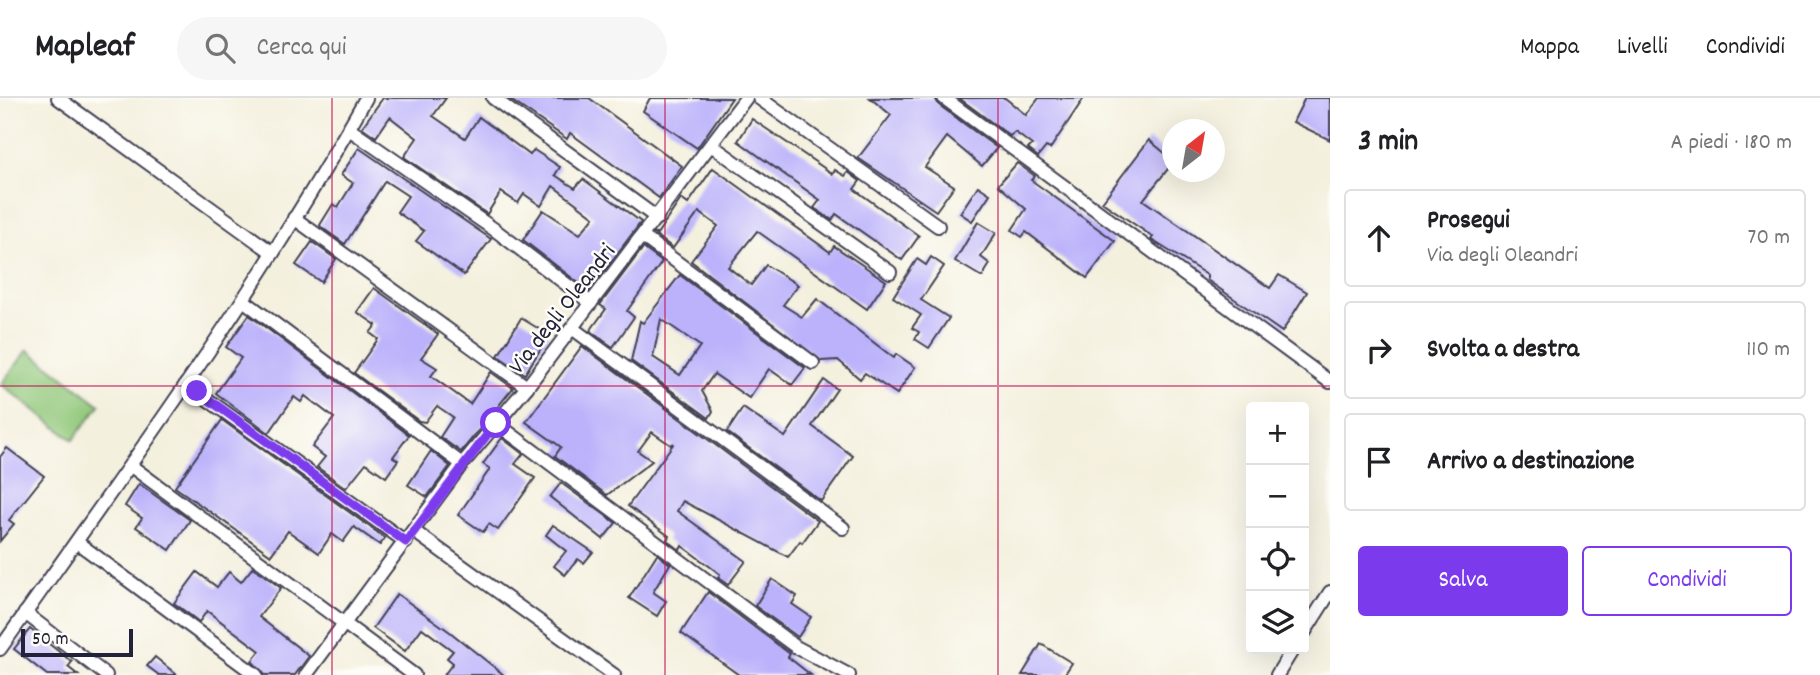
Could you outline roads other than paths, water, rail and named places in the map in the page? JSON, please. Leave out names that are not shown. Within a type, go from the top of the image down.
[{"type":"street","points":[[58,98],[273,253]]},
{"type":"street","points":[[0,649],[78,543],[243,300],[366,98]]},
{"type":"street","points":[[493,98],[657,218]]},
{"type":"street","points":[[759,98],[938,226]]},
{"type":"street","points":[[944,98],[1330,382]]},
{"type":"street","name":"Via degli Oleandri","points":[[306,675],[341,624],[410,537],[462,464],[527,387],[643,237],[711,145],[739,100]]},
{"type":"street","points":[[349,129],[495,230],[591,303]]},
{"type":"street","points":[[711,145],[890,272]]},
{"type":"street","points":[[294,218],[527,387]]},
{"type":"street","points":[[643,237],[813,363]]},
{"type":"street","points":[[243,300],[462,464]]},
{"type":"street","points":[[572,328],[844,527]]},
{"type":"street","points":[[187,384],[614,675]]},
{"type":"street","points":[[496,423],[796,647],[849,675]]},
{"type":"street","points":[[131,466],[341,624],[414,675]]},
{"type":"street","points":[[78,543],[256,675]]},
{"type":"street","points":[[1309,625],[1330,592]]},
{"type":"street","points":[[26,613],[106,675]]},
{"type":"street","points":[[1277,675],[1290,654]]}]
